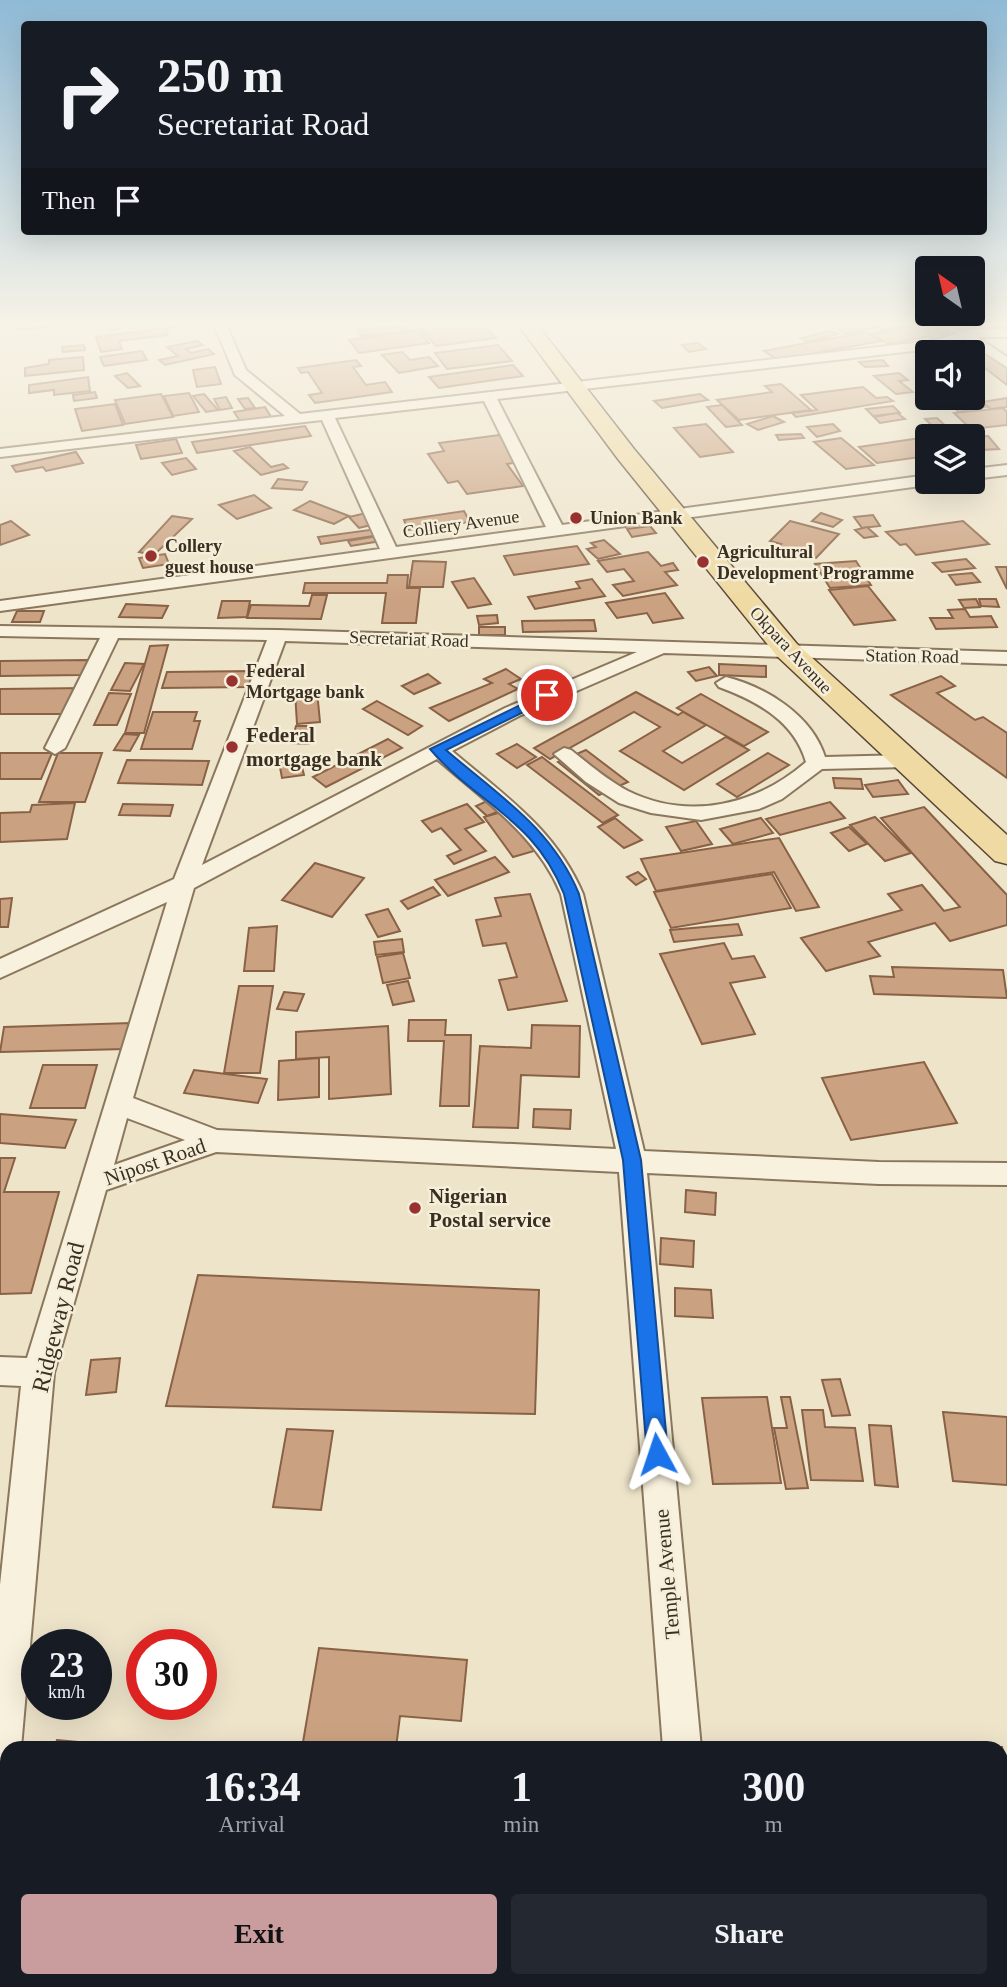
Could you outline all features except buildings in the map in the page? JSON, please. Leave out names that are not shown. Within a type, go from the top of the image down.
[{"type":"main road","name":"Okpara Avenue","points":[[607,415],[686,513],[787,650],[1007,853]]},
{"type":"main road","name":"Okpara Avenue","points":[[686,513],[818,654],[1007,827]]},
{"type":"street","points":[[294,415],[299,419]]},
{"type":"street","points":[[0,453],[338,415]]},
{"type":"street","points":[[498,415],[555,530]]},
{"type":"street","points":[[327,416],[390,553]]},
{"type":"street","points":[[999,471],[1007,480]]},
{"type":"street","name":"Colliery Avenue","points":[[0,606],[915,482]]},
{"type":"street","name":"Secretariat Road","points":[[0,631],[278,635],[787,650],[818,654]]},
{"type":"street","points":[[55,748],[111,633]]},
{"type":"street","name":"Ridgeway Road","points":[[2,1741],[38,1373],[93,1183],[121,1104],[184,882],[278,635]]},
{"type":"street","points":[[559,643],[565,687]]},
{"type":"street","points":[[0,969],[143,905],[276,837],[437,749],[565,687],[667,646]]},
{"type":"street","name":"Station Road","points":[[818,654],[1007,658]]},
{"type":"street","points":[[726,683],[746,690],[784,714],[809,741],[817,763]]},
{"type":"street","name":"Temple Avenue","points":[[437,749],[538,836],[562,870],[572,894],[632,1160],[681,1741]]},
{"type":"street","points":[[564,754],[624,797],[661,809],[704,816],[759,802],[817,763],[906,761]]},
{"type":"street","points":[[121,1104],[216,1141],[879,1173],[1007,1174]]},
{"type":"street","name":"Nipost Road","points":[[93,1183],[216,1141]]},
{"type":"street","points":[[0,1371],[38,1373]]},
{"type":"place","name":"Union Bank","points":[[576,518]]},
{"type":"place","name":"Collery guest house","points":[[151,556]]},
{"type":"place","name":"Agricultural Development Programme","points":[[703,562]]},
{"type":"place","name":"Federal Mortgage bank","points":[[232,681]]},
{"type":"place","name":"Federal mortgage bank","points":[[232,747]]},
{"type":"place","name":"Nigerian Postal service","points":[[415,1208]]},
{"type":"route","points":[[547,695],[437,749],[538,836],[551,851],[572,894],[632,1160],[657,1454]]}]
